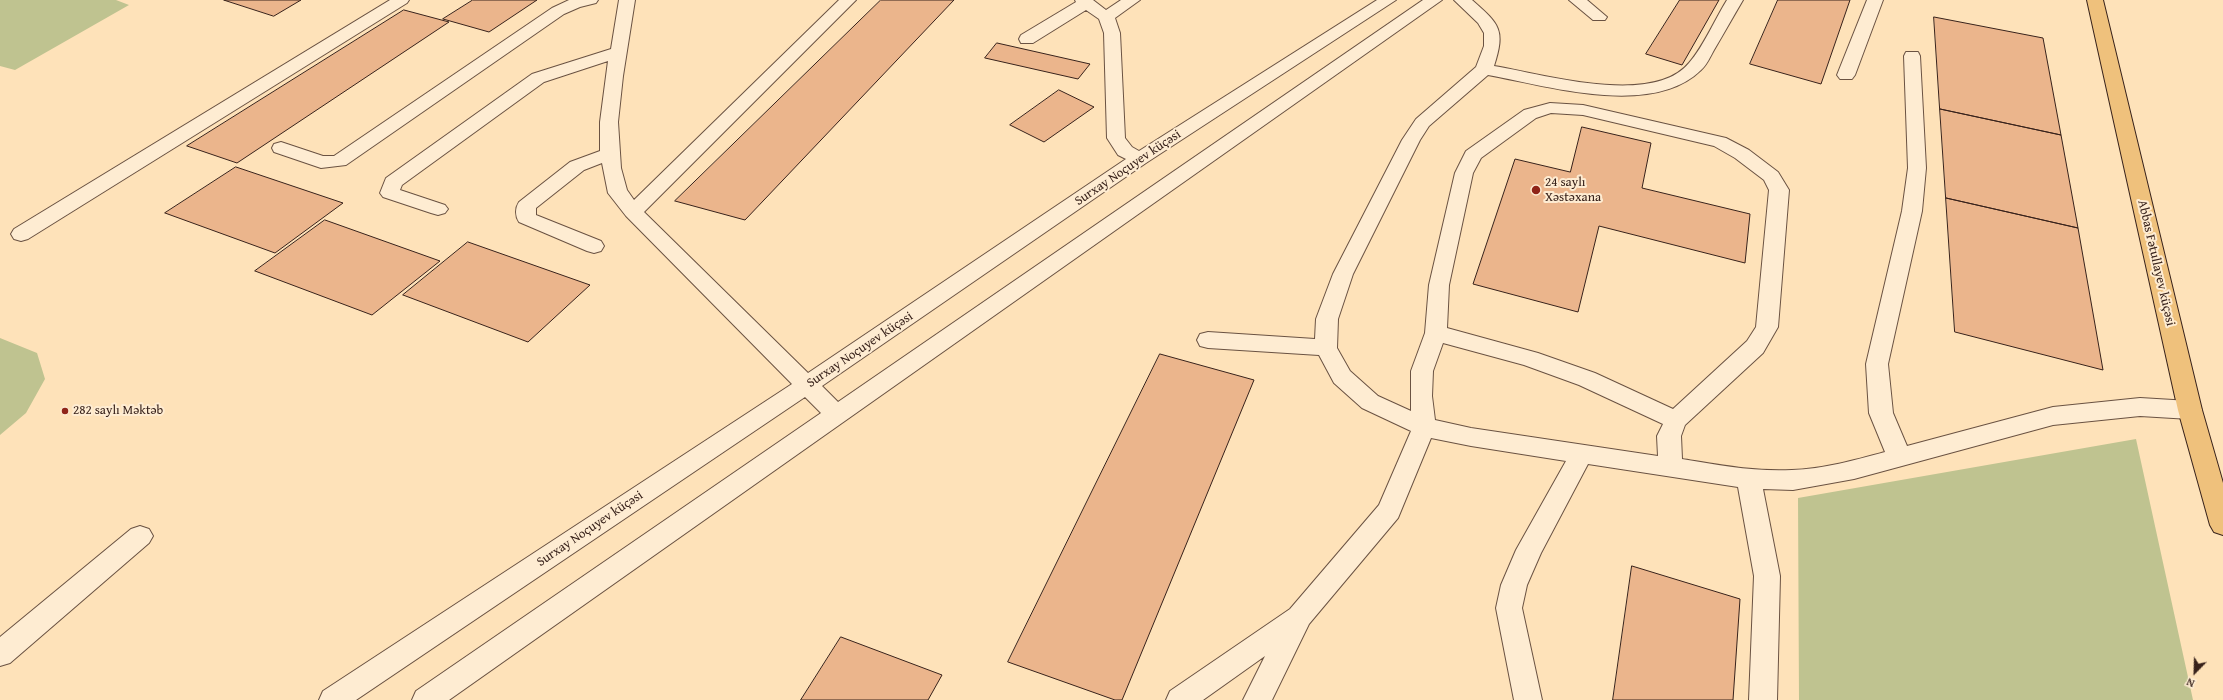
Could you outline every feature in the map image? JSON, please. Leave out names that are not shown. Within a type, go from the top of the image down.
[{"type":"main road","name":"Abbas Fətullayev küçəsi","points":[[2095,0],[2190,410],[2223,525]]},
{"type":"street","points":[[21,234],[401,0]]},
{"type":"street","points":[[281,148],[321,162],[339,161],[558,11],[575,3],[590,0]]},
{"type":"street","points":[[627,0],[628,9],[609,112],[610,154],[617,192],[633,212],[837,415]]},
{"type":"street","points":[[633,212],[848,0]]},
{"type":"street","points":[[1106,17],[1132,0]]},
{"type":"street","name":"Surxay Noçuyev küçəsi","points":[[333,700],[807,385],[1139,159],[1388,0]]},
{"type":"street","points":[[426,700],[1434,0]]},
{"type":"street","points":[[1462,0],[1484,20],[1492,33],[1492,46],[1484,69],[1422,123],[1411,140],[1343,274],[1328,319],[1326,348],[1342,377],[1370,402],[1424,427],[1471,437],[1750,479],[1792,480],[1854,470],[2053,416],[2140,407],[2190,410]]},
{"type":"street","points":[[1576,0],[1599,17]]},
{"type":"street","points":[[1484,69],[1608,90],[1636,91],[1661,87],[1679,80],[1696,66],[1735,0]]},
{"type":"street","points":[[1846,75],[1875,0]]},
{"type":"street","points":[[1026,39],[1084,1],[1106,17],[1112,33],[1116,138],[1125,151],[1139,159]]},
{"type":"street","points":[[438,209],[390,193],[393,182],[538,78],[554,71],[619,52]]},
{"type":"street","points":[[1899,457],[1881,413],[1877,364],[1912,211],[1917,168],[1912,56]]},
{"type":"street","points":[[1257,700],[1300,616],[1389,510],[1424,427],[1422,371],[1436,333],[1439,285],[1464,173],[1473,155],[1530,114],[1550,108],[1583,110],[1720,142],[1742,154],[1771,176],[1779,190],[1770,307],[1767,327],[1755,347],[1676,420],[1669,436],[1671,467]]},
{"type":"street","points":[[594,246],[526,218],[526,206],[576,166],[610,154]]},
{"type":"street","points":[[1436,333],[1530,359],[1587,379],[1676,420]]},
{"type":"street","points":[[1208,340],[1326,348]]},
{"type":"street","points":[[1528,700],[1509,608],[1514,585],[1529,550],[1581,454]]},
{"type":"street","points":[[1750,479],[1767,576],[1762,700]]},
{"type":"street","points":[[0,654],[140,536]]},
{"type":"street","points":[[1180,700],[1300,616]]},
{"type":"green space","points":[[0,0],[116,0],[129,5],[15,70],[0,66]]},
{"type":"green space","points":[[0,338],[37,353],[45,379],[26,413],[0,435]]},
{"type":"green space","points":[[2136,439],[2193,700],[1799,700],[1798,498]]},
{"type":"building","points":[[224,0],[301,0],[274,16]]},
{"type":"building","points":[[473,0],[537,0],[489,32],[443,19]]},
{"type":"building","points":[[881,0],[954,0],[745,220],[675,201]]},
{"type":"building","points":[[1680,0],[1719,0],[1682,65],[1646,54]]},
{"type":"building","points":[[1778,0],[1850,0],[1821,84],[1750,64]]},
{"type":"building","points":[[404,10],[449,22],[237,163],[187,146]]},
{"type":"building","points":[[1934,17],[2043,38],[2061,135],[1940,109]]},
{"type":"building","points":[[997,43],[1090,64],[1078,79],[985,58]]},
{"type":"building","points":[[1059,90],[1094,107],[1044,142],[1010,125]]},
{"type":"building","points":[[1940,109],[2061,135],[2078,228],[1946,198]]},
{"type":"building","points":[[1582,127],[1651,143],[1642,188],[1750,214],[1745,263],[1599,226],[1578,312],[1473,284],[1515,159],[1570,172]]},
{"type":"building","points":[[236,167],[343,203],[275,253],[165,213]]},
{"type":"building","points":[[1946,198],[2078,228],[2103,370],[1955,332]]},
{"type":"building","points":[[325,220],[440,261],[372,315],[255,271]]},
{"type":"building","points":[[468,242],[590,285],[528,342],[403,295]]},
{"type":"building","points":[[1160,354],[1254,380],[1122,700],[1115,700],[1008,662]]},
{"type":"building","points":[[1632,566],[1740,599],[1733,700],[1613,700]]},
{"type":"building","points":[[841,637],[942,675],[928,700],[801,700]]},
{"type":"place","name":"24 saylı Xəstəxana","points":[[1536,190]]},
{"type":"place","name":"282 saylı Məktəb","points":[[65,411]]}]
